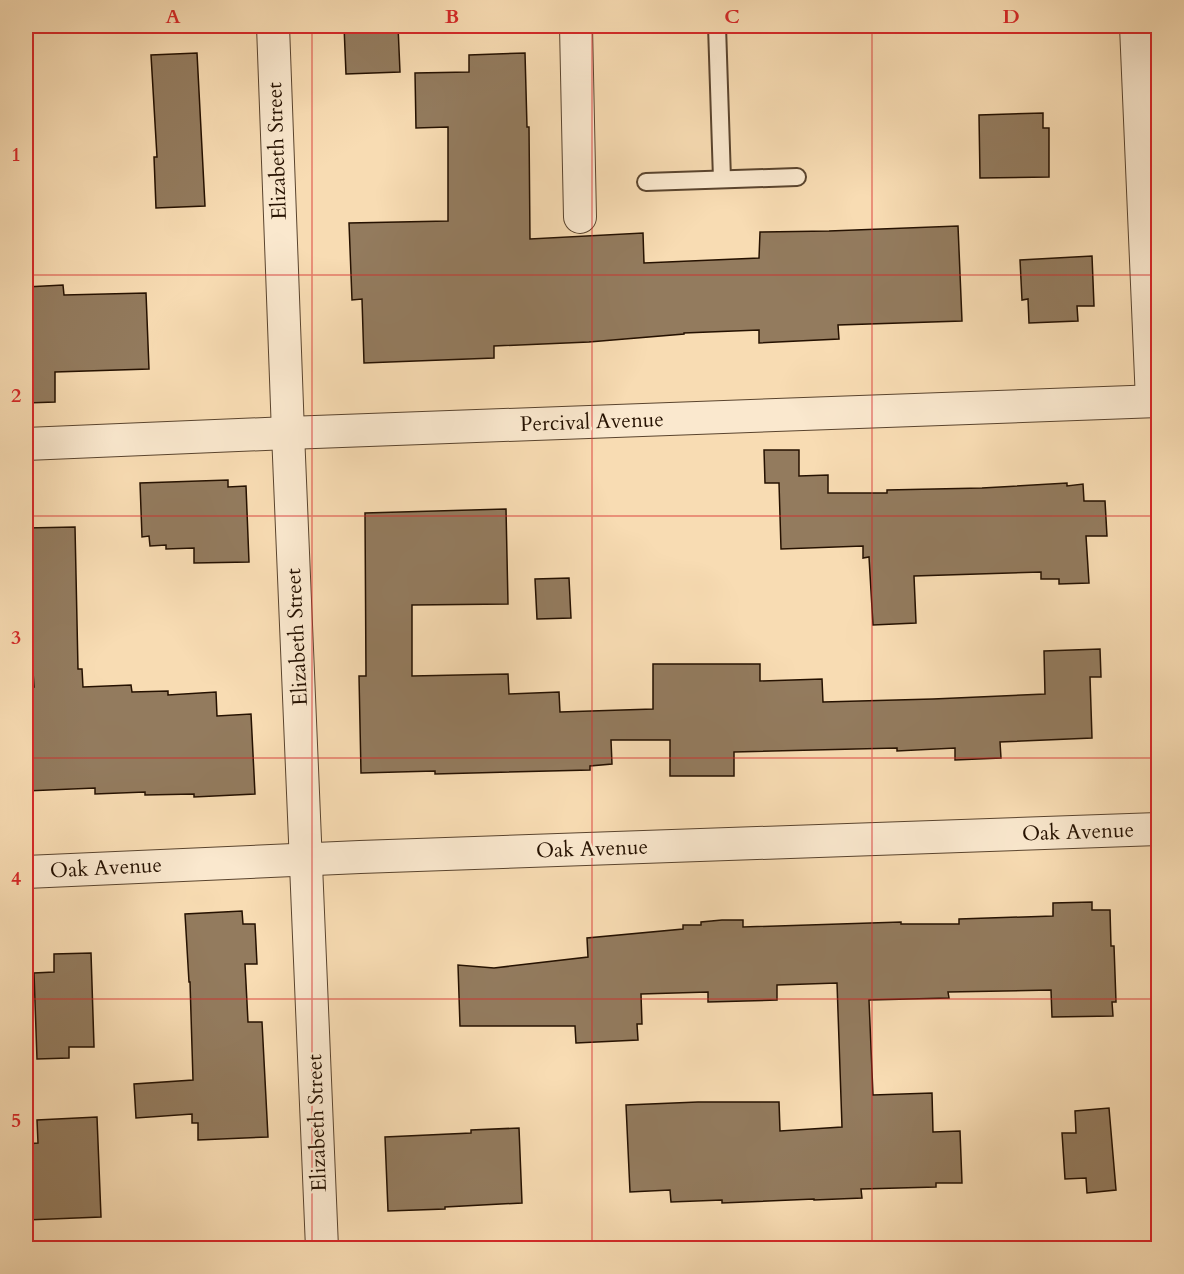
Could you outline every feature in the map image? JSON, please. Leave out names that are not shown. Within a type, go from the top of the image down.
[{"type":"street","name":"Elizabeth Street","points":[[273,26],[322,1248]]},
{"type":"street","points":[[576,26],[580,216]]},
{"type":"street","points":[[1136,26],[1155,401]]},
{"type":"street","name":"Percival Avenue","points":[[26,444],[1155,401]]},
{"type":"street","name":"Oak Avenue","points":[[26,872],[395,855],[1158,829]]},
{"type":"lane","points":[[717,26],[722,179]]},
{"type":"lane","points":[[646,182],[797,177]]},
{"type":"path","points":[[1155,401],[1158,591]]},
{"type":"building","points":[[344,26],[398,26],[400,72],[346,74]]},
{"type":"building","points":[[197,53],[205,206],[156,208],[154,157],[157,157],[151,55]]},
{"type":"building","points":[[525,53],[527,127],[529,127],[530,239],[643,233],[644,263],[759,258],[760,232],[958,226],[962,321],[838,325],[839,339],[759,343],[759,330],[684,333],[589,342],[494,346],[494,358],[364,363],[362,299],[352,300],[349,223],[448,221],[448,127],[416,128],[415,73],[469,72],[469,55]]},
{"type":"building","points":[[1043,113],[1043,128],[1049,128],[1049,177],[980,178],[979,115]]},
{"type":"building","points":[[1092,256],[1094,306],[1077,306],[1078,321],[1029,323],[1028,299],[1022,300],[1020,260]]},
{"type":"building","points":[[63,285],[64,295],[146,293],[149,369],[55,372],[55,402],[26,403],[26,287]]},
{"type":"building","points":[[764,450],[799,450],[799,476],[828,475],[828,493],[887,493],[887,490],[1083,484],[1084,501],[1105,501],[1107,536],[1086,536],[1089,583],[1059,584],[1059,579],[1041,579],[1041,572],[914,576],[916,623],[873,625],[869,557],[863,558],[863,546],[781,549],[779,483],[765,483]]},
{"type":"building","points":[[228,480],[228,487],[246,486],[249,562],[194,563],[194,548],[166,549],[166,545],[150,546],[149,536],[142,537],[140,483]]},
{"type":"building","points":[[506,509],[508,604],[412,605],[412,676],[508,674],[509,694],[559,692],[560,712],[653,709],[653,664],[760,664],[760,681],[822,679],[823,702],[933,699],[1045,694],[1044,651],[1100,649],[1101,677],[1090,677],[1092,738],[1000,742],[1001,758],[955,760],[955,748],[897,751],[897,748],[734,752],[734,776],[670,776],[670,740],[611,740],[612,764],[590,766],[590,770],[435,774],[435,771],[361,773],[359,676],[366,676],[365,513]]},
{"type":"building","points":[[75,527],[78,669],[82,669],[83,687],[131,685],[132,692],[168,691],[168,695],[216,692],[217,716],[251,714],[255,794],[194,797],[194,794],[145,795],[145,792],[95,794],[95,788],[26,791],[26,688],[34,687],[30,625],[26,625],[26,528]]},
{"type":"building","points":[[569,578],[571,618],[537,619],[535,579]]},
{"type":"building","points":[[1092,902],[1092,910],[1110,910],[1116,1002],[1112,1002],[1113,1016],[1052,1017],[1051,990],[948,992],[949,998],[869,1000],[873,1095],[932,1093],[933,1132],[960,1131],[962,1183],[936,1183],[936,1187],[861,1189],[862,1198],[722,1203],[722,1200],[671,1202],[670,1190],[630,1192],[626,1105],[779,1102],[780,1131],[842,1127],[837,983],[777,985],[777,1000],[708,1002],[708,992],[641,994],[642,1024],[637,1024],[638,1040],[576,1043],[575,1026],[460,1026],[458,965],[494,968],[588,957],[587,938],[683,929],[683,925],[701,925],[701,922],[722,920],[743,920],[743,927],[901,922],[901,924],[959,924],[959,919],[1053,916],[1053,903]]},
{"type":"building","points":[[242,911],[243,924],[255,924],[257,964],[245,964],[248,1022],[262,1022],[268,1137],[198,1140],[198,1123],[192,1123],[192,1114],[136,1118],[134,1084],[193,1080],[185,914]]},
{"type":"building","points":[[91,953],[94,1047],[69,1047],[69,1058],[37,1059],[34,973],[54,972],[54,954]]},
{"type":"building","points":[[1109,1108],[1116,1190],[1087,1193],[1086,1178],[1065,1179],[1062,1133],[1076,1133],[1075,1111]]},
{"type":"building","points":[[97,1117],[101,1217],[26,1220],[26,1144],[38,1143],[37,1120]]},
{"type":"building","points":[[519,1128],[522,1203],[388,1211],[385,1137]]}]
